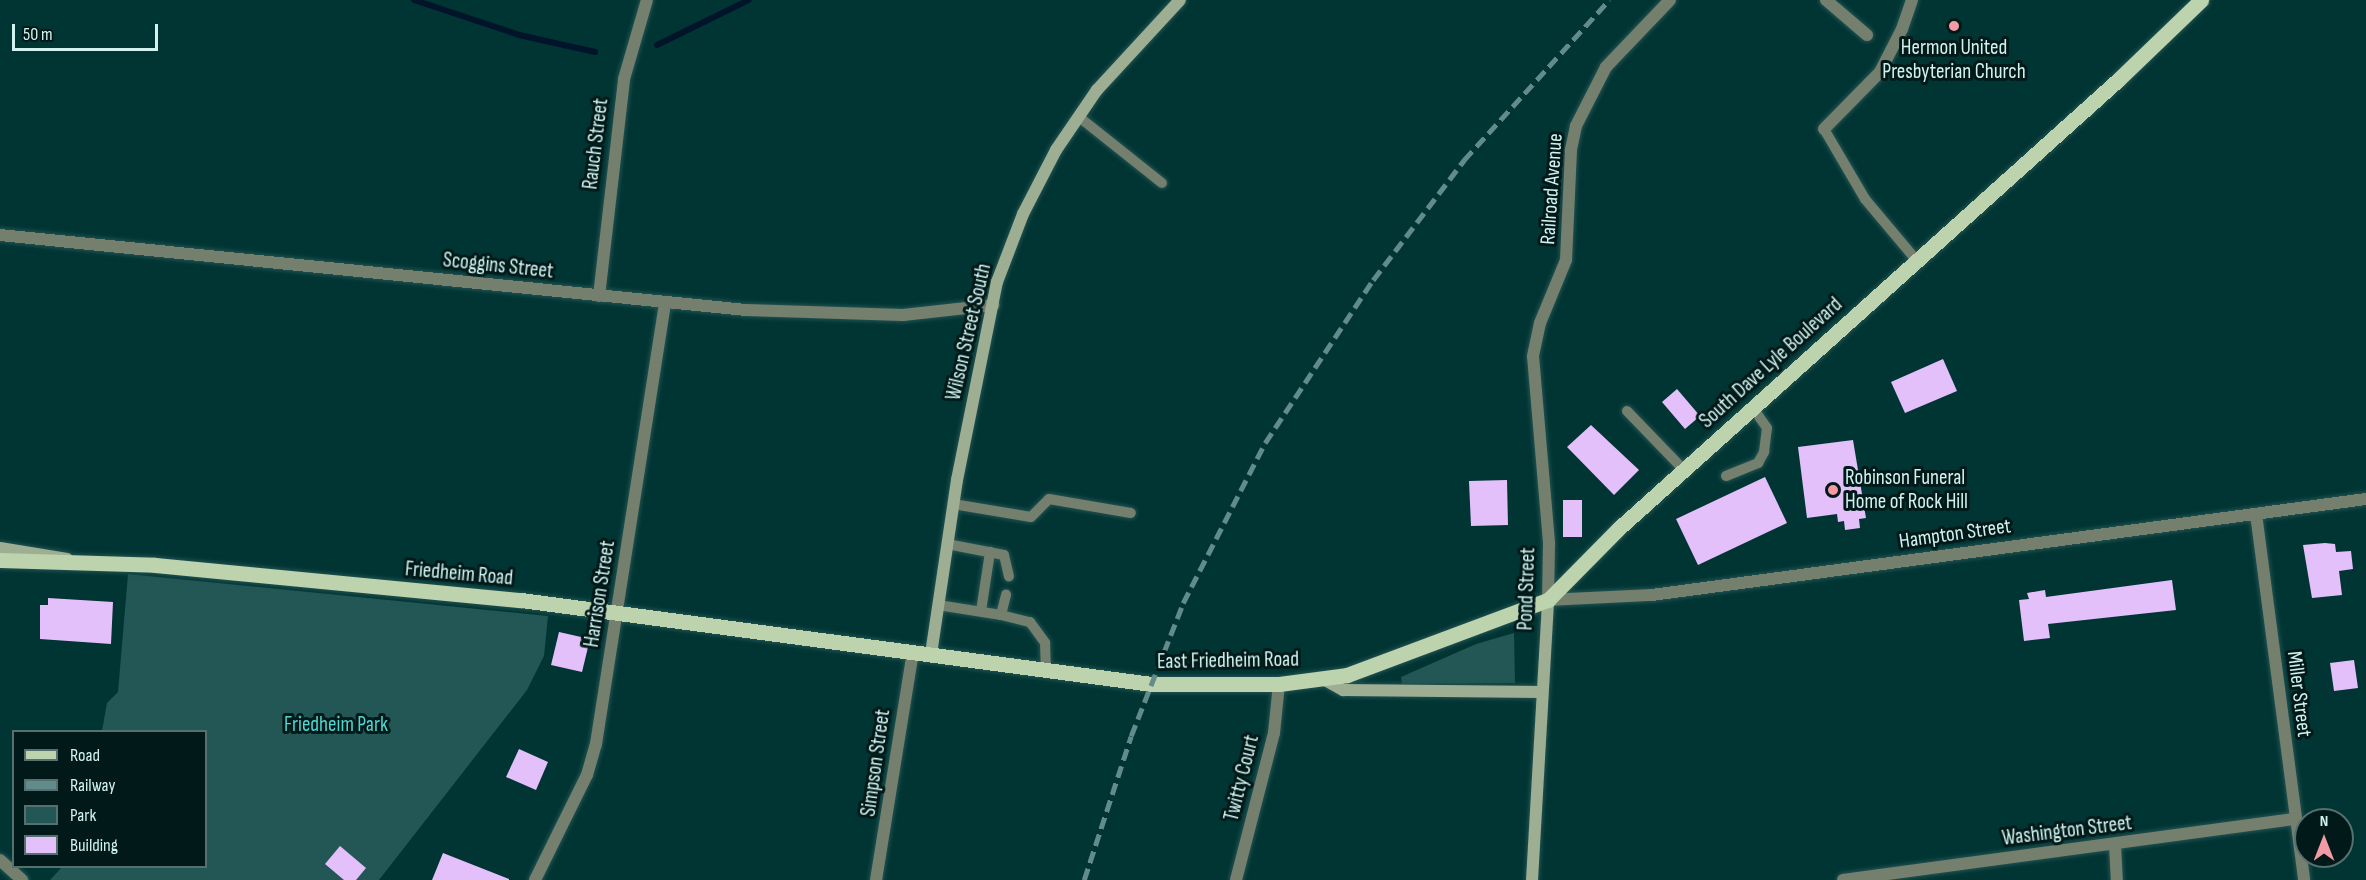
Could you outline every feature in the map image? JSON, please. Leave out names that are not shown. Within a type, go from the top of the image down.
[{"type":"main road","name":"South Dave Lyle Boulevard","points":[[1325,680],[1379,665],[1472,626],[1548,600],[1618,529],[2119,79],[2201,0]]},
{"type":"main road","name":"Friedheim Road","points":[[68,559],[616,612],[914,652]]},
{"type":"main road","points":[[0,560],[68,559]]},
{"type":"main road","name":"East Friedheim Road","points":[[914,652],[1174,685],[1279,684],[1325,680]]},
{"type":"street","name":"Rauch Street","points":[[599,296],[624,79],[647,0]]},
{"type":"street","name":"Wilson Street South","points":[[931,654],[953,504],[993,305],[1023,214],[1056,150],[1097,90],[1180,0]]},
{"type":"street","name":"Railroad Avenue","points":[[1549,302],[1570,242],[1571,150],[1576,126],[1606,67],[1670,0]]},
{"type":"street","points":[[1826,0],[1867,36]]},
{"type":"street","points":[[1824,129],[1880,72],[1902,29],[1912,0]]},
{"type":"street","name":"Scoggins Street","points":[[0,235],[599,296],[805,314],[892,315],[993,305]]},
{"type":"street","name":"Harrison Street","points":[[535,880],[592,759],[665,302]]},
{"type":"street","name":"Pond Street","points":[[1532,880],[1548,600],[1549,544],[1533,356],[1549,302]]},
{"type":"street","name":"Hampton Street","points":[[1548,600],[1652,595],[2366,499]]},
{"type":"street","name":"Miller Street","points":[[2256,514],[2295,808]]},
{"type":"street","name":"Friedheim Road","points":[[0,548],[50,553],[68,559]]},
{"type":"street","name":"Simpson Street","points":[[876,880],[914,652]]},
{"type":"street","name":"East Friedheim Road","points":[[1325,680],[1342,690],[1542,692]]},
{"type":"street","name":"Twitty Court","points":[[1236,880],[1274,734],[1279,684]]},
{"type":"street","name":"Washington Street","points":[[1844,880],[2294,819]]},
{"type":"street","points":[[2115,845],[2117,880]]},
{"type":"street","points":[[0,860],[22,880]]},
{"type":"lane","points":[[1079,117],[1162,183]]},
{"type":"lane","points":[[1824,129],[1865,199],[1917,261]]},
{"type":"lane","points":[[1726,476],[1758,463],[1764,452],[1767,428],[1753,408]]},
{"type":"lane","points":[[1627,411],[1684,470]]},
{"type":"lane","points":[[953,504],[1032,517],[1049,499],[1131,513]]},
{"type":"lane","points":[[947,544],[1004,555],[1009,576]]},
{"type":"lane","points":[[981,611],[990,552]]},
{"type":"lane","points":[[1001,615],[1006,595]]},
{"type":"lane","points":[[938,605],[981,611],[1030,622],[1045,642],[1046,670]]},
{"type":"green space","name":"Friedheim Park","points":[[128,574],[548,616],[544,656],[527,690],[379,880],[50,880],[61,868],[207,868],[207,730],[102,730],[107,703],[118,692]]},
{"type":"green space","points":[[1514,633],[1515,683],[1402,684],[1401,677],[1476,644]]},
{"type":"building","points":[[1943,359],[1957,391],[1905,413],[1891,382]]},
{"type":"building","points":[[1677,389],[1700,416],[1685,429],[1662,402]]},
{"type":"building","points":[[1591,425],[1639,470],[1614,495],[1567,447]]},
{"type":"building","name":"Robinson Funeral Home of Rock Hill","points":[[1853,440],[1866,518],[1859,519],[1860,528],[1845,530],[1844,521],[1838,522],[1837,514],[1807,518],[1798,447]]},
{"type":"building","points":[[1765,477],[1787,523],[1698,565],[1676,519]]},
{"type":"building","points":[[1507,480],[1508,525],[1471,526],[1469,481]]},
{"type":"building","points":[[1563,500],[1582,500],[1582,537],[1563,537]]},
{"type":"building","points":[[2335,544],[2336,552],[2351,551],[2353,569],[2339,571],[2342,595],[2312,598],[2303,545]]},
{"type":"building","points":[[2172,580],[2176,610],[2048,624],[2050,638],[2024,641],[2019,600],[2029,599],[2027,593],[2045,590],[2046,597]]},
{"type":"building","points":[[48,598],[113,602],[111,644],[40,639],[40,605],[48,605]]},
{"type":"building","points":[[559,632],[590,639],[582,672],[551,665]]},
{"type":"building","points":[[2354,660],[2358,688],[2334,691],[2330,663]]},
{"type":"building","points":[[519,749],[548,762],[536,790],[506,777]]},
{"type":"building","points":[[340,846],[366,868],[356,880],[344,880],[325,864]]},
{"type":"building","points":[[443,853],[509,879],[509,880],[432,880]]},
{"type":"waterway","points":[[414,0],[519,35],[595,52]]},
{"type":"waterway","points":[[657,45],[749,0]]},
{"type":"railway","points":[[1084,880],[1131,736],[1183,603],[1265,443],[1373,280],[1464,160],[1609,0]]},
{"type":"place","name":"Hermon United Presbyterian Church","points":[[1954,26]]},
{"type":"place","name":"Robinson Funeral Home of Rock Hill","points":[[1833,490]]}]
